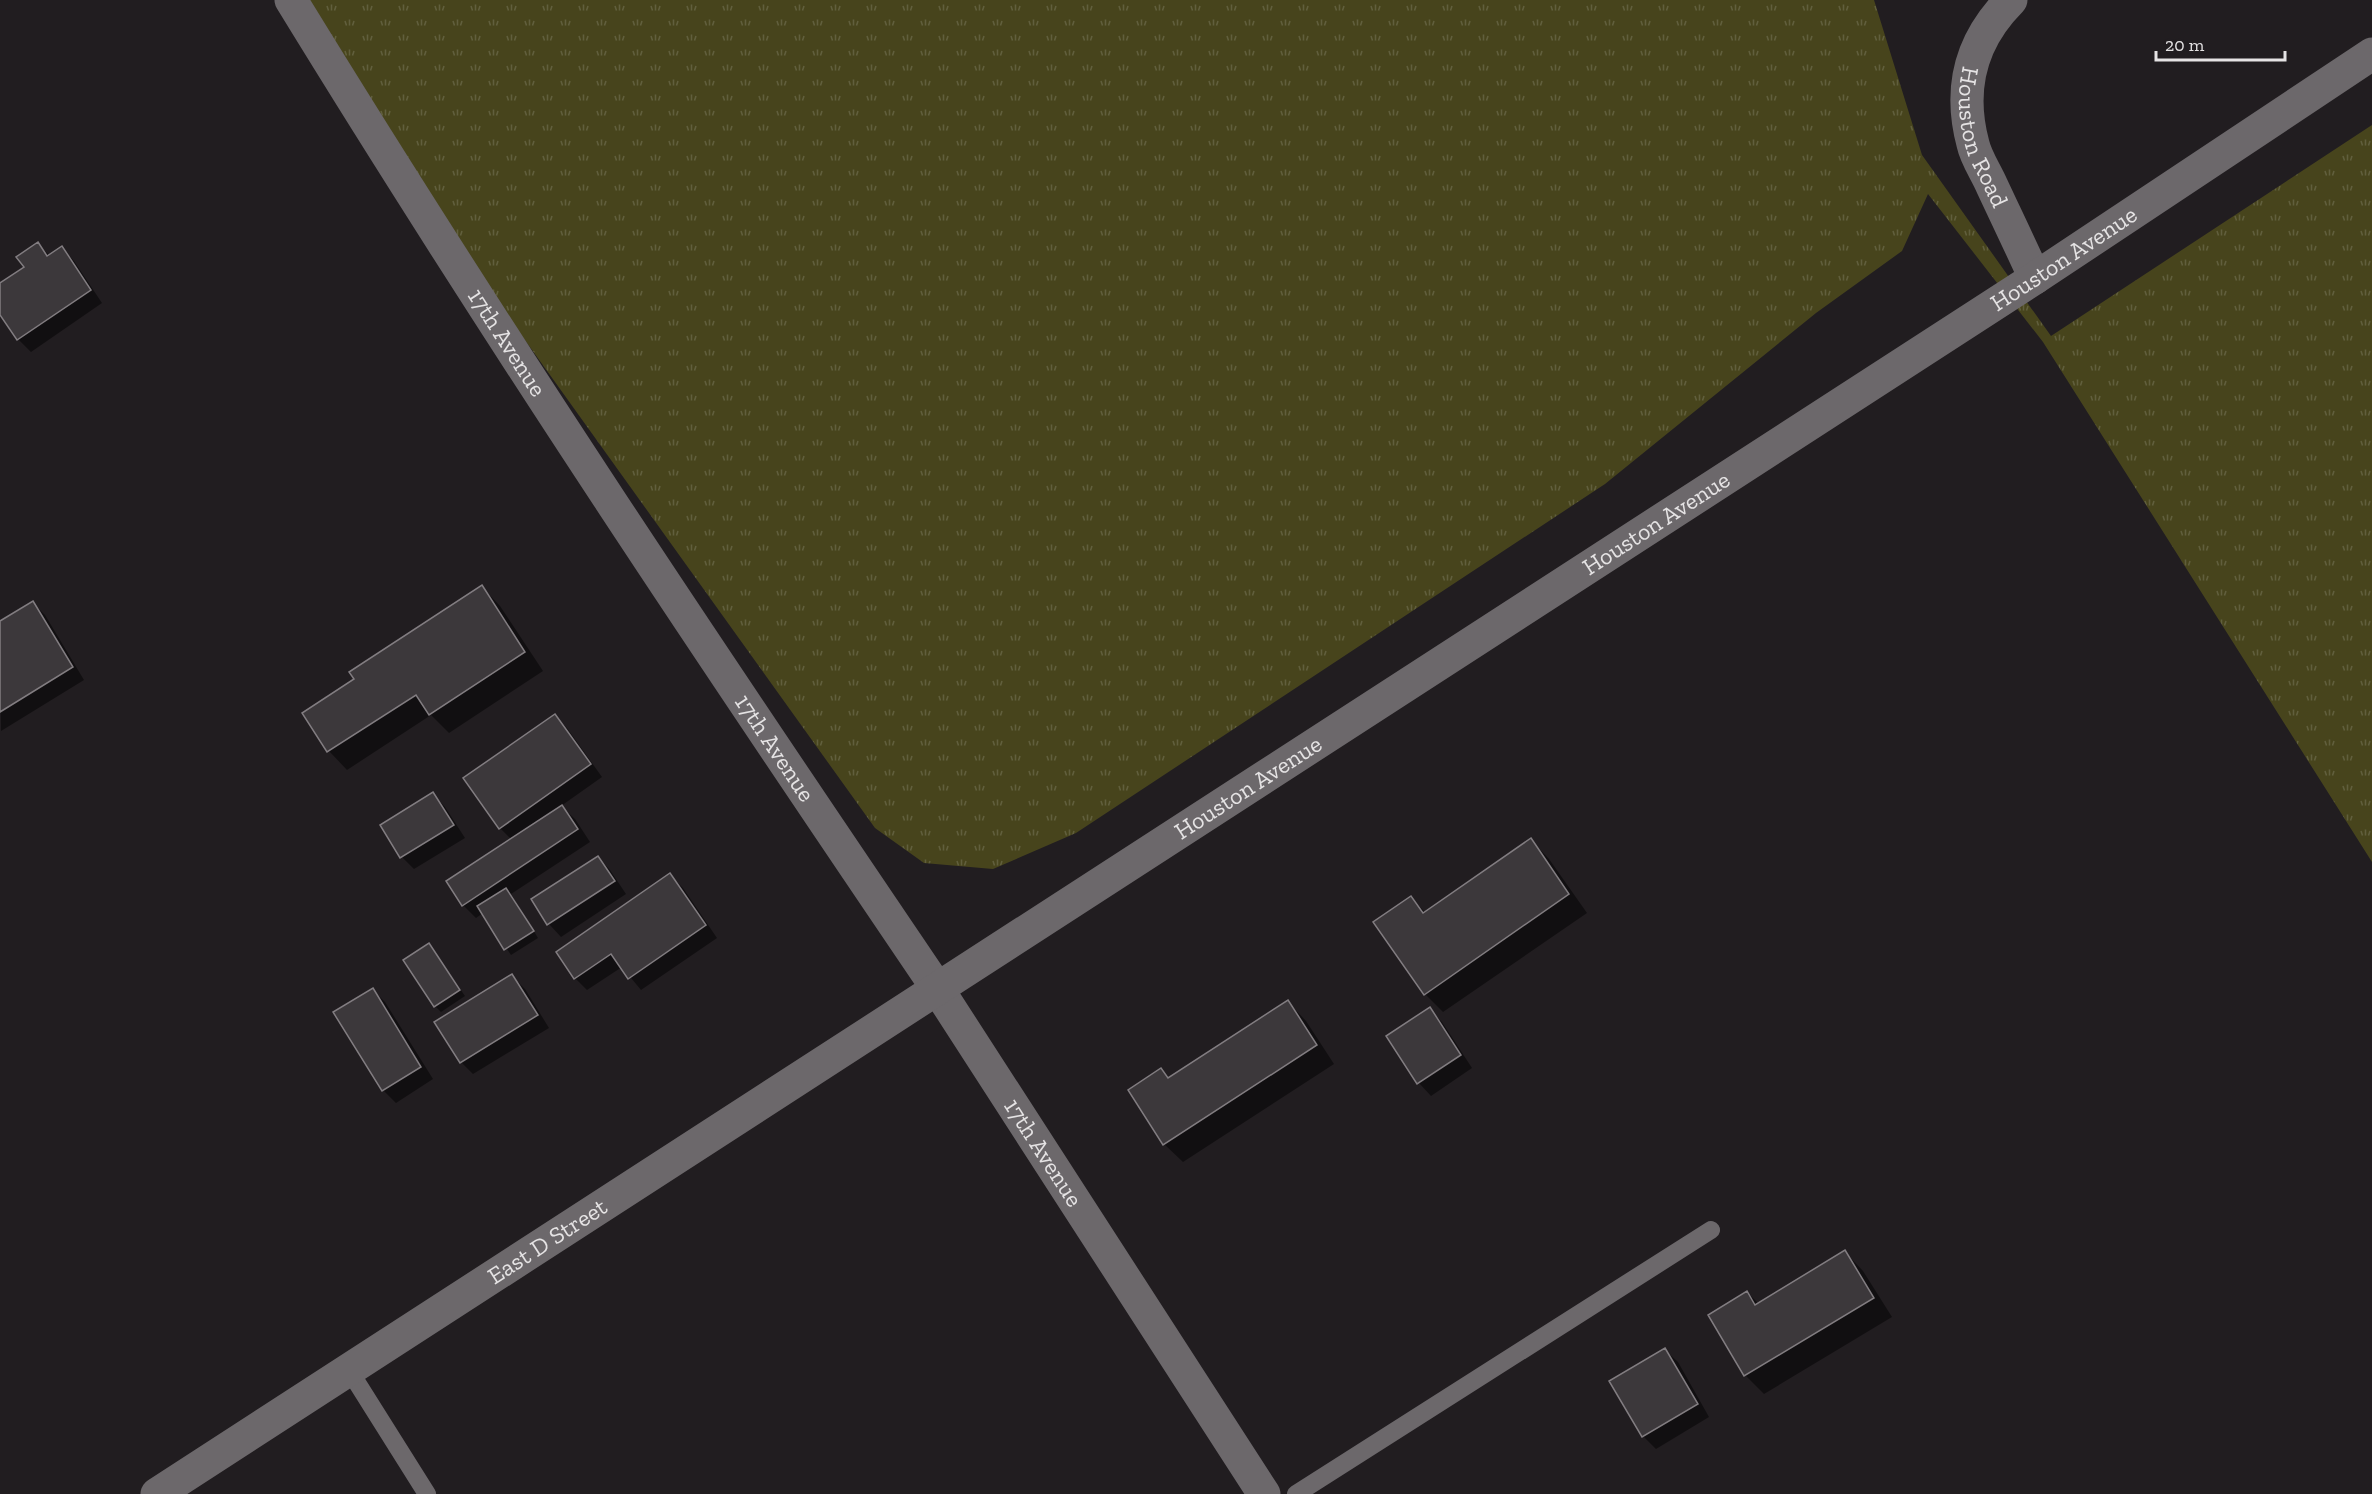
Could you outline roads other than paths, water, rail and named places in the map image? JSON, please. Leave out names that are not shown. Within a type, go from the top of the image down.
[{"type":"main road","name":"17th Avenue","points":[[291,0],[365,120],[645,557],[937,988],[1264,1494]]},
{"type":"main road","name":"Houston Road","points":[[2011,0],[1992,19],[1975,53],[1969,70],[1967,93],[1973,144],[2035,278]]},
{"type":"main road","name":"Houston Avenue","points":[[937,988],[2035,278],[2372,54]]},
{"type":"main road","name":"East D Street","points":[[158,1494],[937,988]]},
{"type":"lane","points":[[1296,1494],[1711,1230]]},
{"type":"lane","points":[[349,1370],[427,1494]]}]
